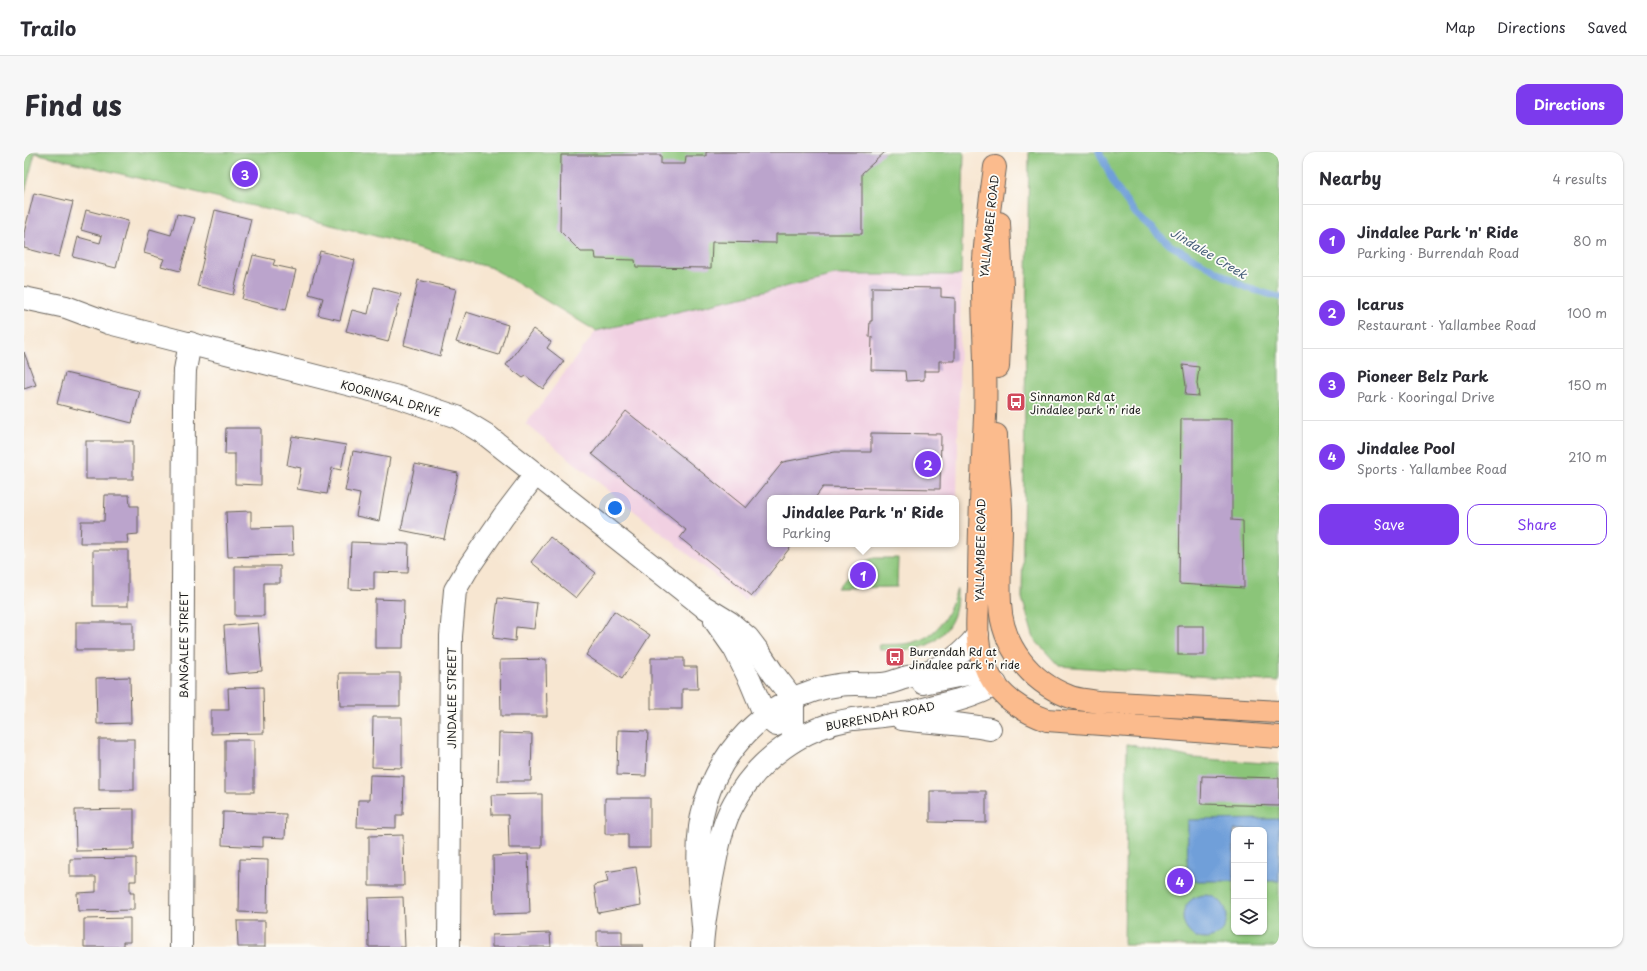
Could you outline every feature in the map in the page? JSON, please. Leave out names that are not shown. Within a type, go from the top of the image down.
[{"type":"main road","name":"YALLAMBEE ROAD","points":[[995,159],[993,248],[1002,286],[991,391],[991,415],[980,510],[978,635],[981,655],[991,676],[1006,697],[1020,708],[1047,720],[1279,737]]},
{"type":"main road","name":"YALLAMBEE ROAD","points":[[991,415],[996,441],[1001,510],[1000,605],[1003,624],[1011,646],[1026,668],[1038,680],[1069,697],[1098,702],[1279,712]]},
{"type":"main road","points":[[991,676],[1001,677],[1011,646]]},
{"type":"street","name":"KOORINGAL DRIVE","points":[[25,298],[73,310],[109,322],[398,397],[457,417],[484,434],[702,606],[729,622],[741,643],[750,680],[765,716]]},
{"type":"street","name":"BANGALEE STREET","points":[[181,947],[184,398],[185,370],[190,343]]},
{"type":"street","name":"JINDALEE STREET","points":[[449,947],[451,636],[455,590],[468,568],[499,523],[535,475]]},
{"type":"street","points":[[882,684],[923,674],[952,661],[967,650],[978,635]]},
{"type":"street","name":"KOORINGAL DRIVE","points":[[741,643],[761,655],[793,699]]},
{"type":"street","points":[[702,937],[698,856],[700,826],[712,785],[721,765],[752,727],[765,716],[793,699],[811,691],[828,686],[851,683],[895,685],[931,682],[973,673],[991,676]]},
{"type":"street","name":"BURRENDAH ROAD","points":[[702,937],[719,841],[734,803],[756,771],[769,758],[793,741],[832,724],[853,719],[909,712],[960,699],[983,691],[991,676]]},
{"type":"street","points":[[793,699],[793,741]]},
{"type":"street","points":[[765,716],[793,741]]},
{"type":"street","points":[[886,716],[990,729]]},
{"type":"shaded area","points":[[835,275],[961,275],[957,495],[767,495],[767,547],[789,547],[745,600],[526,424],[596,331]]},
{"type":"green space","points":[[24,152],[964,152],[961,275],[835,275],[596,331],[492,268],[368,234],[35,153],[24,196]]},
{"type":"green space","points":[[1029,152],[1279,152],[1279,682],[1059,666],[1034,639],[1022,598]]},
{"type":"green space","points":[[873,558],[898,558],[897,587],[837,588],[853,570]]},
{"type":"green space","points":[[957,589],[956,606],[953,618],[950,624],[934,641],[921,648],[880,650],[879,645],[911,643],[921,640],[929,635],[942,623]]},
{"type":"green space","points":[[1127,744],[1193,758],[1279,764],[1279,947],[1124,945]]},
{"type":"water","points":[[1279,819],[1279,881],[1267,881],[1267,827],[1231,827],[1231,881],[1187,881],[1188,820]]},
{"type":"water","points":[[1205,895],[1217,899],[1223,905],[1227,917],[1223,929],[1217,935],[1205,939],[1193,935],[1187,929],[1183,917],[1187,905],[1193,899]]},
{"type":"building","points":[[706,152],[885,152],[862,173],[862,234],[776,234],[776,243],[712,242],[711,268],[636,267],[635,260],[596,259],[595,252],[581,252],[560,231],[561,155],[661,155],[661,164],[685,164],[686,156],[706,156]]},
{"type":"building","points":[[34,193],[73,202],[59,257],[24,248],[24,233]]},
{"type":"building","points":[[86,210],[128,221],[116,268],[73,257],[78,237],[100,243],[102,236],[81,230]]},
{"type":"building","points":[[215,210],[251,219],[233,295],[197,286]]},
{"type":"building","points":[[177,214],[195,218],[180,271],[161,266],[164,259],[144,253],[150,229],[171,235]]},
{"type":"building","points":[[320,251],[355,260],[340,320],[318,315],[323,298],[309,294]]},
{"type":"building","points":[[253,255],[275,260],[273,265],[296,270],[286,310],[242,299]]},
{"type":"building","points":[[418,280],[456,289],[440,356],[404,345]]},
{"type":"building","points":[[374,287],[401,294],[388,342],[346,331],[352,310],[368,314]]},
{"type":"building","points":[[872,287],[941,288],[941,297],[955,298],[955,361],[939,361],[939,371],[924,371],[924,380],[906,381],[905,371],[871,370],[872,337],[869,337],[870,321],[872,321]]},
{"type":"building","points":[[466,312],[508,325],[499,355],[456,342]]},
{"type":"building","points":[[533,329],[551,342],[547,348],[564,361],[543,389],[526,376],[523,378],[506,365]]},
{"type":"building","points":[[24,352],[36,385],[24,389]]},
{"type":"building","points":[[1183,365],[1199,367],[1197,383],[1199,396],[1185,395],[1186,386]]},
{"type":"building","points":[[65,373],[140,391],[132,423],[57,404]]},
{"type":"building","points":[[626,411],[746,508],[783,462],[835,452],[871,452],[871,433],[941,434],[940,489],[823,487],[817,495],[767,495],[767,547],[791,547],[752,596],[680,538],[686,530],[592,454]]},
{"type":"building","points":[[1181,419],[1232,419],[1232,520],[1243,521],[1244,588],[1179,584]]},
{"type":"building","points":[[226,428],[261,428],[261,485],[235,484],[235,454],[225,454]]},
{"type":"building","points":[[292,436],[346,445],[341,470],[332,468],[327,494],[297,489],[301,468],[287,465]]},
{"type":"building","points":[[86,441],[133,441],[133,479],[86,479]]},
{"type":"building","points":[[353,451],[390,458],[379,521],[356,516],[360,494],[345,491]]},
{"type":"building","points":[[415,464],[458,473],[444,539],[401,530]]},
{"type":"building","points":[[105,495],[129,495],[130,506],[138,506],[138,534],[127,535],[128,543],[80,543],[81,521],[104,521]]},
{"type":"building","points":[[251,511],[251,528],[292,527],[293,555],[228,557],[226,512]]},
{"type":"building","points":[[550,537],[596,573],[576,598],[531,562]]},
{"type":"building","points":[[351,542],[409,544],[408,573],[374,572],[374,590],[349,589]]},
{"type":"building","points":[[93,550],[128,550],[128,606],[93,606]]},
{"type":"building","points":[[235,566],[280,566],[280,583],[264,583],[264,616],[235,616]]},
{"type":"building","points":[[498,598],[537,603],[534,629],[516,627],[515,641],[493,638]]},
{"type":"building","points":[[375,599],[404,600],[403,648],[375,648]]},
{"type":"building","points":[[614,611],[650,635],[622,679],[586,655]]},
{"type":"building","points":[[76,622],[133,622],[133,650],[76,650]]},
{"type":"building","points":[[258,623],[262,671],[227,674],[224,626]]},
{"type":"building","points":[[1178,626],[1204,626],[1204,655],[1178,655]]},
{"type":"building","points":[[651,658],[684,658],[684,667],[697,667],[698,689],[682,689],[682,709],[651,709]]},
{"type":"building","points":[[546,659],[547,716],[501,716],[500,660]]},
{"type":"building","points":[[339,673],[400,673],[400,706],[340,706]]},
{"type":"building","points":[[130,677],[131,723],[97,724],[96,678]]},
{"type":"building","points":[[263,687],[264,733],[211,734],[211,710],[229,710],[228,688]]},
{"type":"building","points":[[373,717],[402,717],[402,768],[372,767]]},
{"type":"building","points":[[618,730],[648,731],[646,776],[617,775]]},
{"type":"building","points":[[499,733],[532,734],[531,781],[498,781]]},
{"type":"building","points":[[99,739],[134,739],[134,790],[99,790]]},
{"type":"building","points":[[225,740],[254,740],[254,792],[225,792]]},
{"type":"building","points":[[370,775],[404,776],[403,815],[396,815],[396,828],[357,827],[358,800],[369,800]]},
{"type":"building","points":[[1202,776],[1279,778],[1279,806],[1201,804]]},
{"type":"building","points":[[930,791],[986,791],[986,823],[930,822]]},
{"type":"building","points":[[542,794],[542,848],[509,848],[508,815],[492,815],[491,795]]},
{"type":"building","points":[[605,798],[650,798],[650,848],[628,848],[628,834],[605,834]]},
{"type":"building","points":[[134,809],[134,850],[76,851],[75,810]]},
{"type":"building","points":[[223,812],[286,814],[285,838],[263,837],[263,847],[222,845]]},
{"type":"building","points":[[403,835],[404,886],[369,886],[369,836]]},
{"type":"building","points":[[528,854],[530,913],[494,914],[493,856]]},
{"type":"building","points":[[136,858],[136,881],[130,881],[130,893],[134,893],[134,910],[78,911],[77,893],[96,892],[96,877],[70,877],[70,859]]},
{"type":"building","points":[[240,859],[268,860],[267,913],[239,912]]},
{"type":"building","points":[[636,867],[641,905],[598,913],[594,885],[608,882],[606,872]]},
{"type":"building","points":[[403,897],[405,947],[369,947],[368,898]]},
{"type":"building","points":[[130,918],[130,942],[123,942],[123,947],[84,947],[84,919]]},
{"type":"building","points":[[237,921],[265,921],[265,947],[238,947]]},
{"type":"building","points":[[597,931],[622,931],[622,945],[643,945],[643,947],[597,947]]},
{"type":"building","points":[[550,933],[551,947],[492,947],[492,935]]},
{"type":"waterway","name":"Jindalee Creek","points":[[1099,152],[1115,186],[1136,214],[1170,245],[1247,288],[1279,297]]},
{"type":"place","name":"Pioneer Belz Park","points":[[245,174]]},
{"type":"place","name":"Sinnamon Rd at Jindalee park 'n' ride","points":[[1016,402]]},
{"type":"place","name":"Icarus","points":[[928,464]]},
{"type":"place","name":"Jindalee Park 'n' Ride","points":[[863,575]]},
{"type":"place","name":"Burrendah Rd at Jindalee park 'n' ride","points":[[895,657]]},
{"type":"place","name":"Jindalee Pool","points":[[1180,881]]}]
